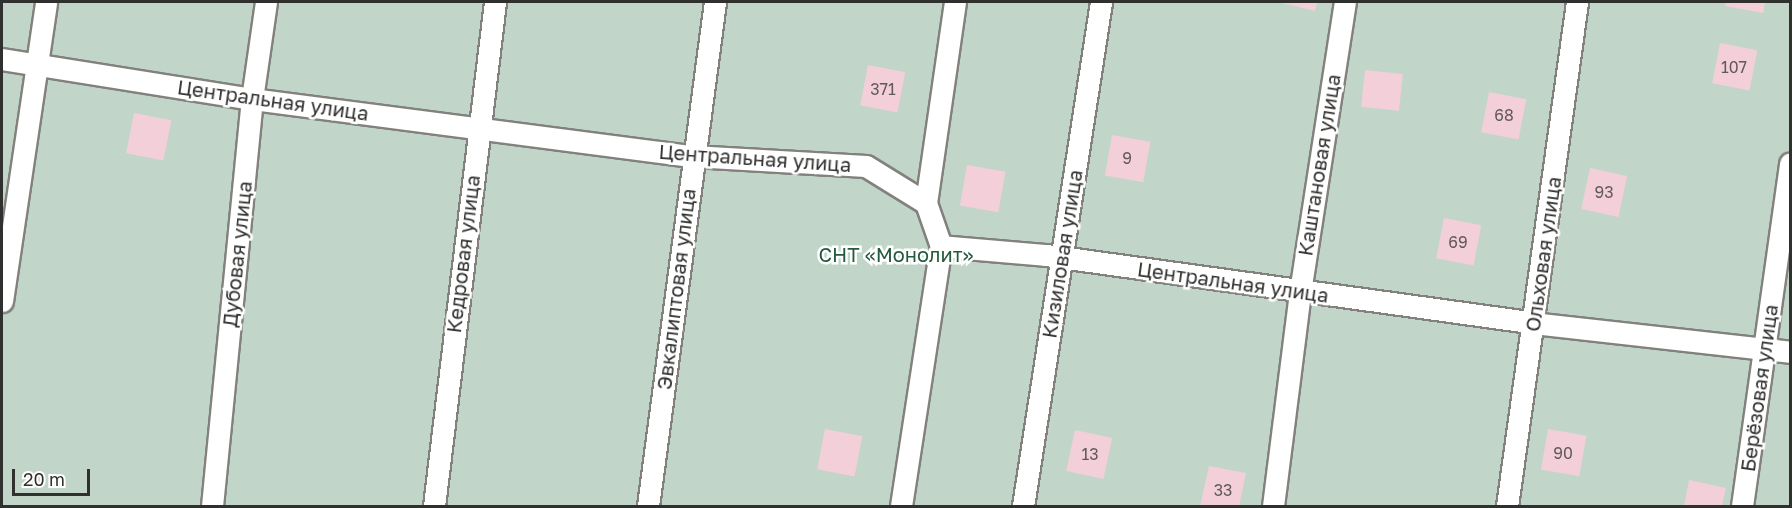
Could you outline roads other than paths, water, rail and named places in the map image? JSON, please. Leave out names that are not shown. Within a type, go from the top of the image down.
[{"type":"street","points":[[2,301],[46,2]]},
{"type":"street","name":"Дубовая улица","points":[[212,507],[252,99],[266,2]]},
{"type":"street","name":"Кедровая улица","points":[[434,507],[477,128],[495,2]]},
{"type":"street","name":"Эвкалиптовая улица","points":[[648,507],[692,156],[715,2]]},
{"type":"street","points":[[901,507],[941,246],[926,203],[955,2]]},
{"type":"street","name":"Кизиловая улица","points":[[1023,507],[1101,2]]},
{"type":"street","name":"Каштановая улица","points":[[1273,507],[1300,292],[1345,2]]},
{"type":"street","name":"Ольховая улица","points":[[1507,507],[1577,2]]},
{"type":"street","name":"Центральная улица","points":[[2,59],[252,99],[692,156],[866,166],[926,203]]},
{"type":"street","name":"Берёзовая улица","points":[[1742,507],[1791,163]]},
{"type":"street","name":"Центральная улица","points":[[941,246],[1062,257],[1533,323],[1791,352]]},
{"type":"park label","name":"СНТ «Монолит»","points":[[896,254]]}]
